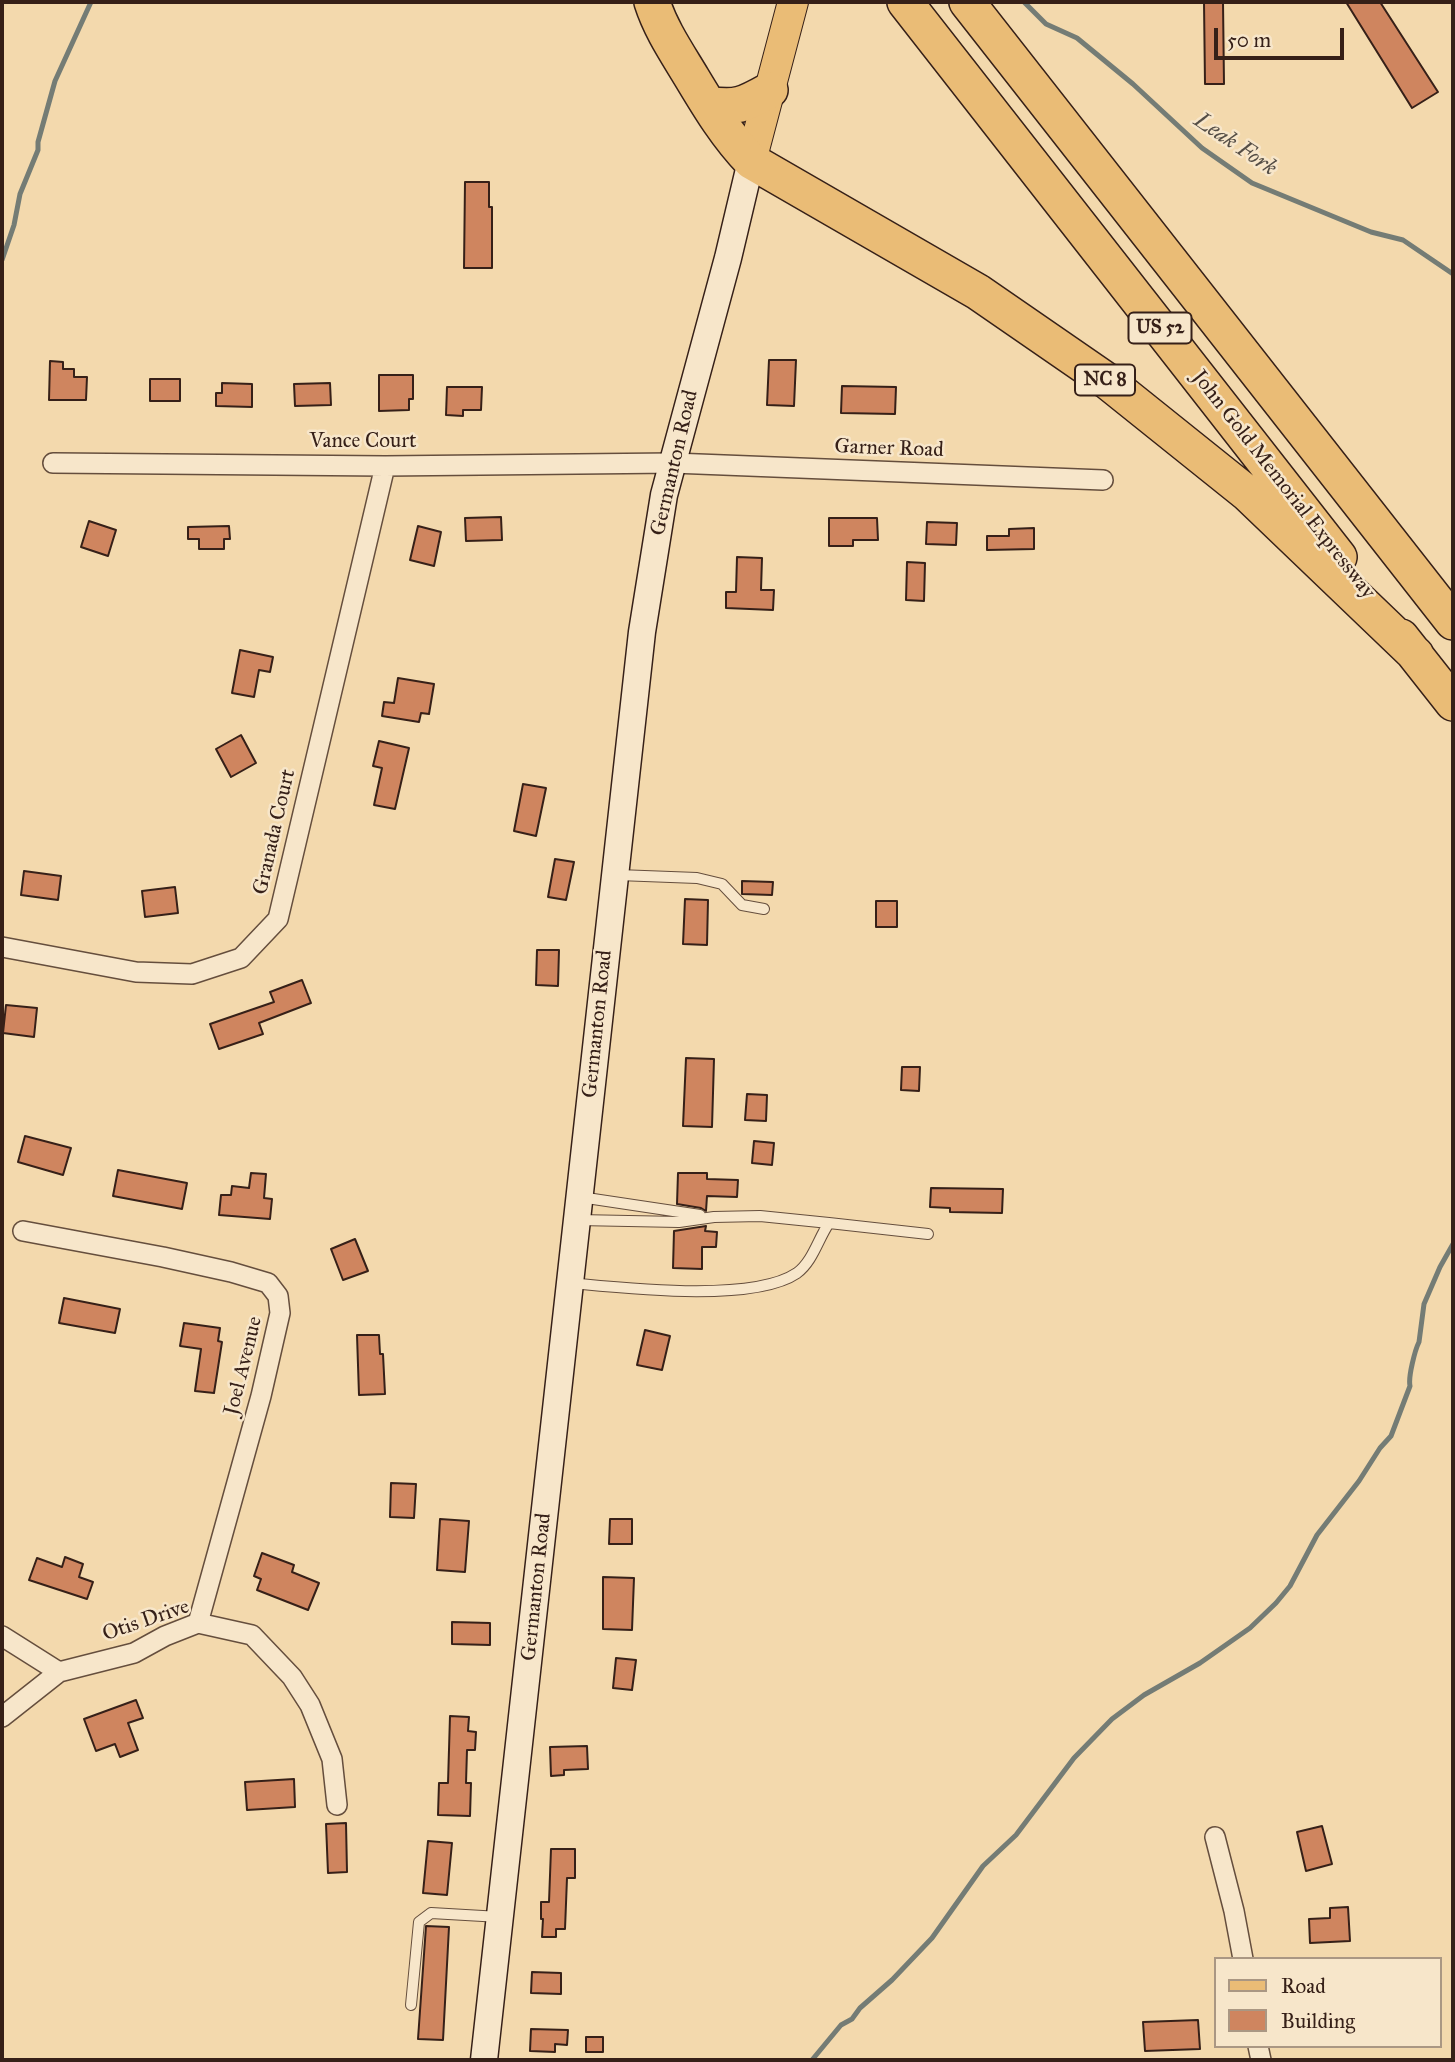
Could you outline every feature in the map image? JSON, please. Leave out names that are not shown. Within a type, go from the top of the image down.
[{"type":"highway","points":[[652,2],[660,25],[708,104],[732,142],[751,161]]},
{"type":"highway","name":"John Gold Memorial Expressway","points":[[905,2],[1453,703]]},
{"type":"highway","name":"US 52","points":[[967,2],[1453,622]]},
{"type":"highway","points":[[708,104],[730,108],[770,90]]},
{"type":"highway","name":"NC 8","points":[[751,161],[978,292],[1107,381],[1248,495],[1416,655]]},
{"type":"main road","name":"Germanton Road","points":[[484,2060],[642,632],[664,495],[793,2]]},
{"type":"street","name":"Vance Court","points":[[53,463],[385,466],[673,463]]},
{"type":"street","name":"Garner Road","points":[[673,463],[1103,481]]},
{"type":"street","name":"Granada Court","points":[[2,947],[136,972],[192,974],[241,958],[278,919],[385,466]]},
{"type":"street","name":"Joel Avenue","points":[[23,1231],[163,1256],[231,1272],[268,1283],[278,1296],[280,1312],[261,1396],[198,1623]]},
{"type":"street","name":"Otis Drive","points":[[2,1717],[59,1672],[134,1653],[165,1636],[198,1623],[252,1635],[292,1677],[310,1705],[332,1759],[337,1805]]},
{"type":"street","points":[[2,1636],[59,1672]]},
{"type":"street","points":[[1215,1837],[1243,1957]]},
{"type":"lane","points":[[614,875],[697,878],[722,884],[742,905],[764,909]]},
{"type":"lane","points":[[579,1209],[679,1222],[714,1217]]},
{"type":"lane","points":[[579,1209],[714,1217],[760,1216],[928,1234]]},
{"type":"lane","points":[[570,1283],[713,1292],[774,1282],[796,1273],[811,1257],[829,1223]]},
{"type":"lane","points":[[411,2005],[419,1922],[424,1916],[430,1913],[500,1917]]},
{"type":"building","points":[[1204,2],[1223,2],[1224,84],[1205,84]]},
{"type":"building","points":[[1346,2],[1380,2],[1438,92],[1412,108]]},
{"type":"building","points":[[465,182],[489,182],[489,207],[492,207],[492,268],[464,268]]},
{"type":"building","points":[[769,360],[796,360],[794,406],[767,405]]},
{"type":"building","points":[[50,361],[63,362],[63,369],[74,369],[74,377],[87,377],[86,400],[49,400]]},
{"type":"building","points":[[379,375],[413,375],[413,399],[409,399],[409,410],[379,411]]},
{"type":"building","points":[[150,379],[180,379],[180,401],[150,401]]},
{"type":"building","points":[[222,383],[252,384],[252,407],[216,406],[216,393],[222,393]]},
{"type":"building","points":[[330,383],[331,405],[295,406],[294,384]]},
{"type":"building","points":[[842,386],[896,387],[895,414],[841,413]]},
{"type":"building","points":[[447,387],[482,387],[481,410],[463,410],[463,416],[446,415]]},
{"type":"building","points":[[501,517],[502,540],[466,541],[465,518]]},
{"type":"building","points":[[829,518],[877,518],[878,540],[853,540],[853,546],[829,546]]},
{"type":"building","points":[[89,521],[116,530],[108,556],[81,547]]},
{"type":"building","points":[[927,522],[957,523],[956,545],[926,544]]},
{"type":"building","points":[[229,526],[230,539],[224,539],[224,549],[199,549],[199,539],[188,539],[188,527]]},
{"type":"building","points":[[418,526],[441,532],[434,566],[410,560]]},
{"type":"building","points":[[1034,528],[1034,549],[987,550],[987,536],[1009,536],[1009,529]]},
{"type":"building","points":[[737,557],[762,558],[761,590],[774,590],[773,610],[726,608],[726,592],[736,592]]},
{"type":"building","points":[[907,562],[925,563],[924,601],[906,600]]},
{"type":"building","points":[[240,650],[273,657],[270,672],[259,670],[254,697],[232,693]]},
{"type":"building","points":[[398,678],[434,684],[429,714],[421,713],[419,722],[382,716],[384,702],[394,703]]},
{"type":"building","points":[[241,735],[256,763],[231,777],[216,749]]},
{"type":"building","points":[[379,741],[409,748],[395,809],[374,805],[382,768],[373,766]]},
{"type":"building","points":[[523,784],[546,788],[536,836],[514,831]]},
{"type":"building","points":[[555,859],[574,862],[566,900],[548,897]]},
{"type":"building","points":[[24,871],[61,876],[58,900],[21,895]]},
{"type":"building","points":[[742,881],[773,882],[772,895],[742,894]]},
{"type":"building","points":[[175,887],[178,913],[145,917],[142,891]]},
{"type":"building","points":[[685,899],[708,900],[707,945],[683,944]]},
{"type":"building","points":[[876,901],[897,901],[897,927],[876,927]]},
{"type":"building","points":[[537,950],[559,950],[558,986],[536,985]]},
{"type":"building","points":[[302,980],[311,1003],[259,1023],[263,1034],[219,1049],[210,1024],[274,1002],[270,992]]},
{"type":"building","points":[[6,1005],[37,1008],[34,1037],[3,1033]]},
{"type":"building","points":[[686,1058],[714,1059],[712,1127],[683,1126]]},
{"type":"building","points":[[902,1067],[920,1067],[919,1091],[901,1090]]},
{"type":"building","points":[[747,1094],[767,1095],[766,1121],[745,1120]]},
{"type":"building","points":[[25,1136],[71,1148],[63,1175],[18,1162]]},
{"type":"building","points":[[754,1141],[774,1143],[772,1165],[752,1163]]},
{"type":"building","points":[[118,1170],[187,1183],[182,1209],[113,1196]]},
{"type":"building","points":[[251,1173],[266,1174],[264,1198],[272,1199],[270,1219],[219,1215],[221,1195],[231,1195],[232,1186],[249,1188]]},
{"type":"building","points":[[678,1173],[707,1173],[707,1179],[738,1180],[737,1197],[707,1196],[706,1211],[677,1204]]},
{"type":"building","points":[[931,1188],[1003,1189],[1002,1213],[950,1212],[950,1208],[930,1207]]},
{"type":"building","points":[[706,1226],[705,1231],[717,1232],[716,1247],[702,1247],[702,1269],[673,1268],[674,1231]]},
{"type":"building","points":[[355,1239],[368,1271],[343,1280],[331,1249]]},
{"type":"building","points":[[64,1298],[120,1309],[115,1333],[59,1323]]},
{"type":"building","points":[[184,1323],[220,1328],[218,1341],[222,1342],[214,1393],[195,1391],[201,1349],[180,1346]]},
{"type":"building","points":[[645,1330],[670,1336],[662,1370],[637,1365]]},
{"type":"building","points":[[357,1335],[379,1335],[385,1394],[359,1395]]},
{"type":"building","points":[[391,1483],[416,1484],[414,1518],[390,1517]]},
{"type":"building","points":[[440,1519],[469,1521],[465,1572],[437,1570]]},
{"type":"building","points":[[610,1519],[632,1519],[632,1544],[609,1544]]},
{"type":"building","points":[[262,1553],[294,1565],[292,1572],[319,1583],[308,1610],[257,1590],[261,1579],[254,1576]]},
{"type":"building","points":[[65,1557],[83,1564],[79,1577],[93,1582],[87,1599],[29,1580],[37,1558],[62,1567]]},
{"type":"building","points":[[603,1577],[634,1578],[632,1630],[603,1629]]},
{"type":"building","points":[[452,1622],[490,1623],[490,1645],[452,1644]]},
{"type":"building","points":[[616,1658],[636,1660],[632,1690],[613,1688]]},
{"type":"building","points":[[136,1700],[143,1718],[128,1723],[138,1750],[120,1757],[115,1744],[96,1751],[84,1719]]},
{"type":"building","points":[[450,1716],[469,1717],[468,1731],[476,1732],[475,1750],[467,1750],[466,1783],[471,1783],[470,1816],[438,1815],[439,1783],[448,1783]]},
{"type":"building","points":[[587,1746],[588,1769],[564,1770],[564,1775],[551,1776],[550,1747]]},
{"type":"building","points":[[294,1779],[295,1807],[247,1810],[245,1782]]},
{"type":"building","points":[[346,1823],[347,1872],[328,1873],[326,1824]]},
{"type":"building","points":[[1322,1826],[1332,1864],[1306,1871],[1297,1832]]},
{"type":"building","points":[[428,1841],[452,1843],[447,1895],[423,1893]]},
{"type":"building","points":[[551,1849],[575,1849],[575,1878],[567,1878],[565,1929],[556,1929],[556,1937],[542,1937],[541,1902],[549,1902]]},
{"type":"building","points":[[1348,1907],[1350,1941],[1310,1943],[1309,1919],[1330,1918],[1330,1908]]},
{"type":"building","points":[[426,1926],[449,1927],[443,2040],[418,2039]]},
{"type":"building","points":[[532,1972],[561,1973],[561,1994],[531,1993]]},
{"type":"building","points":[[1198,2020],[1200,2049],[1145,2051],[1143,2022]]},
{"type":"building","points":[[531,2029],[568,2030],[567,2045],[555,2044],[555,2052],[530,2051]]},
{"type":"building","points":[[586,2037],[603,2037],[603,2052],[586,2052]]},
{"type":"waterway","points":[[2,260],[14,225],[20,194],[38,150],[55,81],[91,2]]},
{"type":"waterway","name":"Leak Fork","points":[[1024,2],[1046,24],[1077,38],[1133,84],[1202,148],[1252,183],[1371,232],[1403,240],[1453,274]]},
{"type":"waterway","points":[[812,2060],[841,2025],[852,2019],[932,1938],[983,1866],[1016,1835],[1074,1758],[1112,1719],[1144,1695],[1200,1663],[1250,1628],[1290,1586],[1317,1535],[1391,1436],[1410,1386],[1424,1304],[1453,1244]]}]
